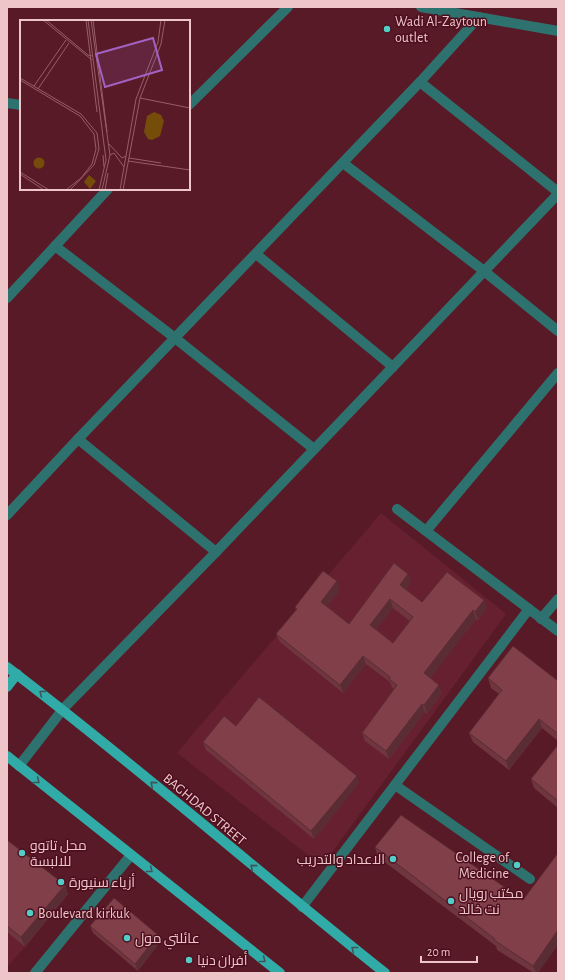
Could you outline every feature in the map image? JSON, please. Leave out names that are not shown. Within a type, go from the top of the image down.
[{"type":"main road","name":"BAGHDAD STREET","points":[[7,667],[63,709],[302,907],[385,973]]},
{"type":"main road","points":[[7,687],[17,674]]},
{"type":"main road","points":[[7,756],[280,973]]},
{"type":"street","points":[[190,104],[288,7]]},
{"type":"street","points":[[421,7],[558,31]]},
{"type":"street","points":[[7,515],[420,82],[479,17]]},
{"type":"street","points":[[19,766],[63,709],[216,552],[558,193],[420,82]]},
{"type":"street","points":[[7,103],[20,105]]},
{"type":"street","points":[[343,163],[484,271],[558,331]]},
{"type":"street","points":[[7,298],[107,190]]},
{"type":"street","points":[[55,246],[175,338],[314,449]]},
{"type":"street","points":[[256,254],[393,367]]},
{"type":"street","points":[[426,531],[558,373]]},
{"type":"street","points":[[78,439],[216,552]]},
{"type":"street","points":[[397,509],[558,631]]},
{"type":"street","points":[[541,619],[558,599]]},
{"type":"street","points":[[302,907],[529,609]]},
{"type":"street","points":[[395,785],[530,879]]},
{"type":"street","points":[[35,973],[131,855]]},
{"type":"shaded area","points":[[381,513],[506,614],[322,866],[177,753]]},
{"type":"shaded area","name":"Boulevard kirkuk","points":[[7,932],[25,947],[7,967]]},
{"type":"building","points":[[394,563],[408,574],[400,585],[422,602],[447,572],[484,600],[475,612],[473,610],[424,673],[439,685],[424,705],[422,704],[386,751],[362,733],[397,685],[389,679],[390,677],[363,656],[340,685],[276,634],[297,609],[295,607],[323,571],[337,581],[321,602],[349,624]],"holes":[[[390,599],[413,617],[393,643],[370,625]]]},
{"type":"building","points":[[513,646],[558,681],[558,734],[539,719],[506,761],[469,733],[502,690],[488,678]]},
{"type":"building","points":[[259,697],[357,776],[311,831],[203,742],[224,716],[236,726]]},
{"type":"building","points":[[558,745],[558,801],[531,779]]},
{"type":"building","points":[[401,815],[523,900],[558,853],[558,930],[533,966],[494,940],[495,939],[375,847]]},
{"type":"building","name":"Boulevard kirkuk","points":[[7,840],[65,885],[21,937],[7,926]]},
{"type":"building","name":"عائلتي مول","points":[[114,898],[158,935],[135,964],[90,926]]},
{"type":"place","name":"Wadi Al-Zaytoun outlet","points":[[387,29]]},
{"type":"place","name":"محل تاتوو للالبسة","points":[[22,853]]},
{"type":"place","name":"الاعداد والتدريب","points":[[393,859]]},
{"type":"place","name":"College of Medicine","points":[[517,865]]},
{"type":"place","name":"أزياء سنيورة","points":[[61,882]]},
{"type":"place","name":"مكتب رويال نت خالد","points":[[451,901]]},
{"type":"place","name":"Boulevard kirkuk","points":[[30,913]]},
{"type":"place","name":"عائلتي مول","points":[[127,938]]},
{"type":"place","name":"أفران دنيا","points":[[189,960]]}]
